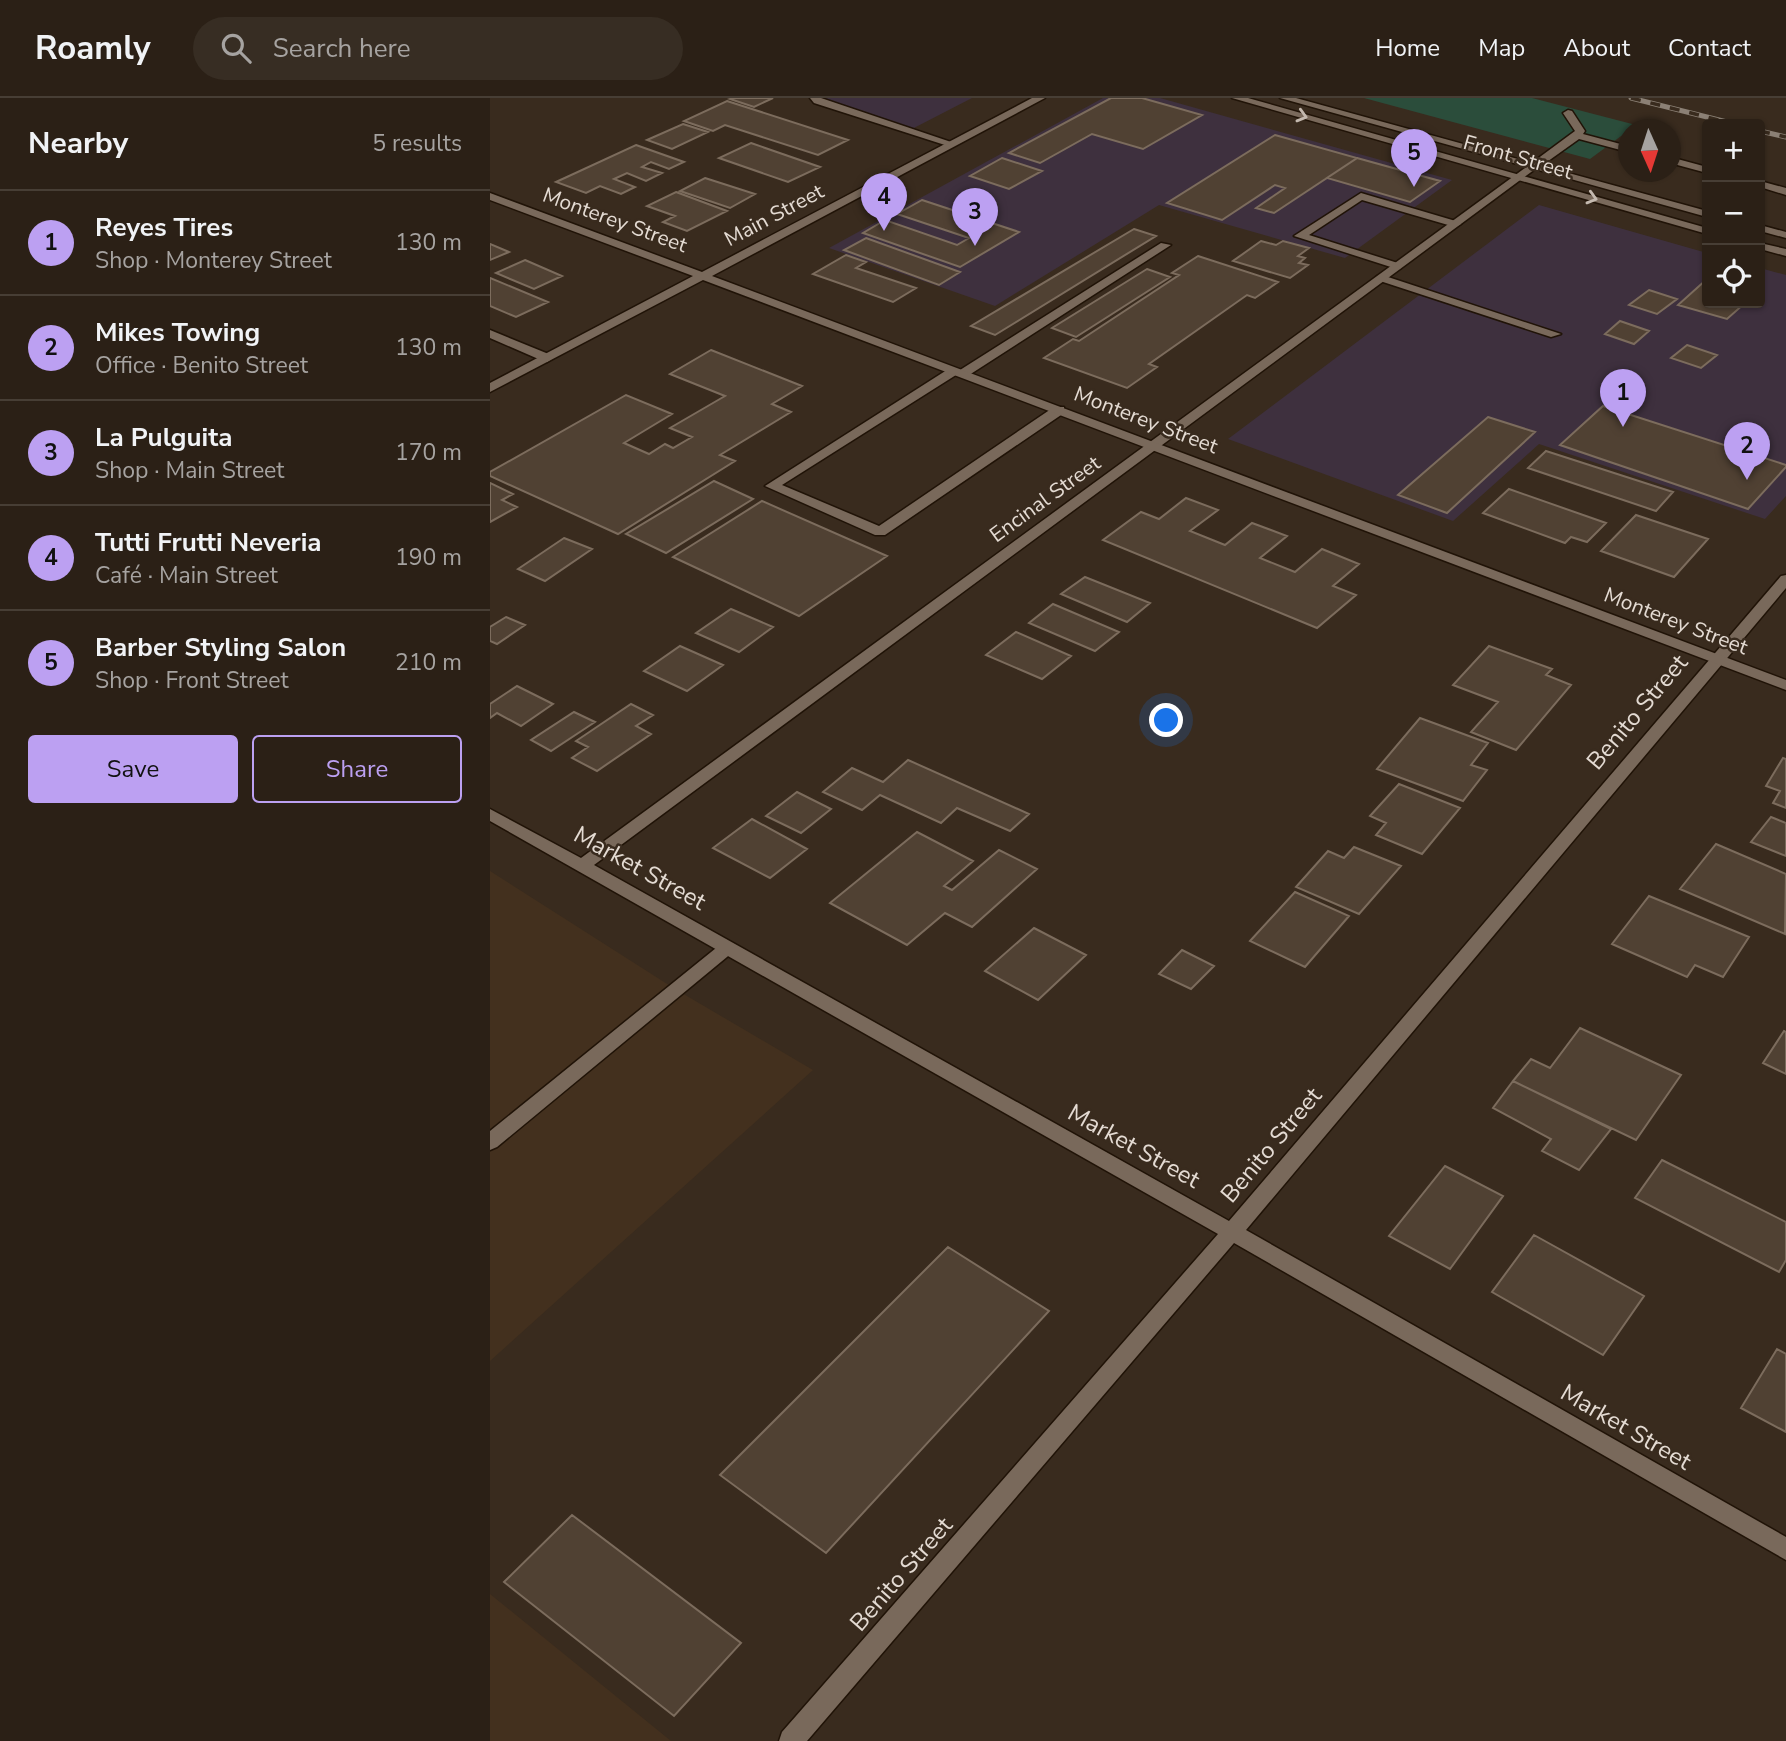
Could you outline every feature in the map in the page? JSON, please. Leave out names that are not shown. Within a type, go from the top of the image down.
[{"type":"street","points":[[815,98],[952,144]]},
{"type":"street","name":"Main Street","points":[[490,388],[1040,98]]},
{"type":"street","name":"Front Street","points":[[1237,98],[1702,230]]},
{"type":"street","name":"Front Street","points":[[1285,98],[1702,213]]},
{"type":"street","points":[[1568,113],[1580,131],[1577,135],[1618,146]]},
{"type":"street","name":"Encinal Street","points":[[582,866],[1577,135]]},
{"type":"street","points":[[1681,163],[1702,169]]},
{"type":"street","points":[[1765,186],[1786,192]]},
{"type":"street","name":"Monterey Street","points":[[490,196],[1786,685]]},
{"type":"street","points":[[1397,266],[1300,236],[1361,196],[1455,224]]},
{"type":"street","points":[[1765,229],[1786,235]]},
{"type":"street","points":[[1059,410],[880,532],[772,486],[1165,245]]},
{"type":"street","points":[[1765,247],[1786,253]]},
{"type":"street","points":[[1381,278],[1555,334]]},
{"type":"street","points":[[490,334],[547,358]]},
{"type":"street","name":"Benito Street","points":[[791,1741],[1232,1232],[1786,579]]},
{"type":"street","name":"Market Street","points":[[490,814],[1232,1232],[1786,1549]]},
{"type":"street","points":[[490,1142],[727,948]]},
{"type":"shaded area","points":[[815,98],[972,98],[908,131]]},
{"type":"shaded area","points":[[1103,98],[1160,98],[1452,180],[1345,258],[1159,205],[995,306],[829,248]]},
{"type":"shaded area","points":[[1539,205],[1702,252],[1702,308],[1765,308],[1765,269],[1786,275],[1786,496],[1765,519],[1539,444],[1453,521],[1228,439]]},
{"type":"shaded area","points":[[490,871],[675,989],[813,1070],[490,1361]]},
{"type":"shaded area","points":[[490,1594],[671,1741],[490,1741]]},
{"type":"green space","points":[[1364,98],[1532,98],[1618,120],[1618,138],[1590,159]]},
{"type":"building","points":[[773,98],[754,107],[730,99]]},
{"type":"building","points":[[1111,98],[1142,98],[1202,115],[1143,149],[1092,134],[1040,163],[1009,153]]},
{"type":"building","points":[[727,101],[848,140],[818,155],[725,125],[713,131],[684,121]]},
{"type":"building","points":[[683,124],[708,132],[672,149],[647,140]]},
{"type":"building","points":[[1275,135],[1357,158],[1274,213],[1256,208],[1285,188],[1275,185],[1222,220],[1167,203]]},
{"type":"building","points":[[751,143],[820,167],[788,182],[719,158]]},
{"type":"building","points":[[636,145],[684,162],[669,169],[651,162],[642,167],[662,173],[646,181],[627,173],[614,179],[635,187],[621,194],[600,186],[586,193],[556,182]]},
{"type":"building","points":[[1002,158],[1042,171],[1009,189],[970,176]]},
{"type":"building","points":[[1357,158],[1440,181],[1410,202],[1327,178]]},
{"type":"building","points":[[705,178],[755,194],[730,208],[680,191]]},
{"type":"building","points":[[676,192],[727,211],[687,231],[663,222],[675,216],[647,206]]},
{"type":"building","points":[[922,200],[1019,232],[960,267],[863,233],[885,220],[957,245],[969,238],[897,214]]},
{"type":"building","points":[[1134,229],[1156,236],[995,335],[971,326]]},
{"type":"building","points":[[866,238],[960,272],[939,285],[844,250]]},
{"type":"building","points":[[1261,241],[1276,245],[1283,241],[1309,248],[1298,256],[1305,258],[1299,263],[1308,265],[1290,278],[1233,261]]},
{"type":"building","points":[[490,244],[509,252],[490,260]]},
{"type":"building","points":[[846,255],[866,262],[856,268],[916,288],[893,302],[813,274]]},
{"type":"building","points":[[1198,256],[1278,282],[1255,298],[1247,295],[1149,364],[1157,367],[1127,388],[1044,358],[1073,339],[1079,341],[1179,275],[1172,273]]},
{"type":"building","points":[[525,260],[562,276],[534,289],[496,273]]},
{"type":"building","points":[[1147,269],[1170,277],[1076,337],[1052,328]]},
{"type":"building","points":[[490,278],[548,302],[516,317],[490,306]]},
{"type":"building","points":[[1702,283],[1702,308],[1739,308],[1727,319],[1678,305]]},
{"type":"building","points":[[1649,290],[1677,299],[1657,314],[1629,305]]},
{"type":"building","points":[[1620,321],[1649,331],[1634,344],[1605,334]]},
{"type":"building","points":[[1687,345],[1717,355],[1701,368],[1671,358]]},
{"type":"building","points":[[711,350],[802,386],[772,404],[791,412],[720,455],[735,461],[618,534],[490,476],[490,472],[626,395],[672,414],[624,443],[649,454],[665,444],[673,448],[692,437],[670,428],[725,396],[670,374]]},
{"type":"building","points":[[1603,406],[1786,467],[1748,509],[1560,445]]},
{"type":"building","points":[[1488,417],[1535,432],[1447,513],[1398,495]]},
{"type":"building","points":[[1546,451],[1673,492],[1656,511],[1528,468]]},
{"type":"building","points":[[714,481],[753,499],[666,553],[626,534]]},
{"type":"building","points":[[490,483],[513,494],[502,500],[517,507],[490,522]]},
{"type":"building","points":[[1509,489],[1606,523],[1587,542],[1571,537],[1565,543],[1483,513]]},
{"type":"building","points":[[1186,498],[1218,510],[1190,531],[1225,545],[1252,523],[1287,536],[1260,558],[1295,572],[1322,549],[1359,564],[1333,586],[1356,595],[1317,628],[1103,540],[1141,512],[1159,519]]},
{"type":"building","points":[[762,501],[887,556],[799,616],[673,557]]},
{"type":"building","points":[[1636,515],[1708,539],[1674,577],[1601,551]]},
{"type":"building","points":[[564,538],[592,549],[545,581],[518,569]]},
{"type":"building","points":[[1085,577],[1150,603],[1127,622],[1061,594]]},
{"type":"building","points":[[1053,604],[1119,632],[1095,651],[1029,623]]},
{"type":"building","points":[[731,609],[773,627],[739,652],[696,633]]},
{"type":"building","points":[[506,617],[525,625],[497,644],[490,641],[490,627]]},
{"type":"building","points":[[1016,632],[1071,656],[1042,679],[986,655]]},
{"type":"building","points":[[680,646],[723,665],[687,691],[644,671]]},
{"type":"building","points":[[1489,646],[1552,669],[1546,675],[1571,685],[1516,750],[1471,732],[1498,702],[1453,685]]},
{"type":"building","points":[[517,686],[553,704],[521,726],[497,713],[490,718],[490,704]]},
{"type":"building","points":[[631,704],[653,715],[636,726],[651,734],[597,771],[572,758],[588,747],[576,741]]},
{"type":"building","points":[[574,712],[595,722],[551,751],[531,740]]},
{"type":"building","points":[[1420,718],[1488,743],[1471,765],[1487,770],[1463,801],[1377,769]]},
{"type":"building","points":[[1783,758],[1786,759],[1786,808],[1773,803],[1780,791],[1766,786]]},
{"type":"building","points":[[908,760],[1029,814],[1010,831],[957,808],[941,823],[880,795],[862,810],[823,792],[852,768],[883,782]]},
{"type":"building","points":[[1399,784],[1460,808],[1422,854],[1376,835],[1386,823],[1370,816]]},
{"type":"building","points":[[797,792],[831,809],[801,833],[766,816]]},
{"type":"building","points":[[1771,817],[1786,823],[1786,856],[1751,842]]},
{"type":"building","points":[[752,819],[807,849],[770,878],[713,848]]},
{"type":"building","points":[[917,832],[973,861],[944,886],[952,890],[999,850],[1037,869],[972,927],[945,913],[907,945],[830,903]]},
{"type":"building","points":[[1716,844],[1786,874],[1785,934],[1680,889]]},
{"type":"building","points":[[1354,847],[1401,866],[1359,914],[1296,887],[1328,851],[1344,858]]},
{"type":"building","points":[[1295,892],[1349,916],[1305,967],[1250,941]]},
{"type":"building","points":[[1649,896],[1749,937],[1723,977],[1695,965],[1687,977],[1612,944]]},
{"type":"building","points":[[1034,928],[1086,955],[1038,1000],[985,971]]},
{"type":"building","points":[[1182,950],[1214,966],[1191,989],[1159,974]]},
{"type":"building","points":[[1580,1028],[1681,1075],[1636,1140],[1513,1081],[1531,1059],[1550,1068]]},
{"type":"building","points":[[1784,1031],[1786,1032],[1786,1074],[1763,1063]]},
{"type":"building","points":[[1513,1081],[1611,1129],[1579,1170],[1542,1151],[1551,1139],[1493,1108]]},
{"type":"building","points":[[1662,1160],[1786,1222],[1786,1260],[1779,1272],[1635,1198]]},
{"type":"building","points":[[1445,1166],[1503,1196],[1450,1269],[1389,1236]]},
{"type":"building","points":[[1534,1235],[1644,1296],[1603,1355],[1492,1292]]},
{"type":"building","points":[[948,1247],[1049,1311],[826,1553],[720,1475]]},
{"type":"building","points":[[1777,1349],[1786,1354],[1786,1432],[1741,1408]]},
{"type":"building","points":[[572,1515],[741,1643],[674,1716],[504,1582]]},
{"type":"railway","points":[[1631,98],[1715,119]]},
{"type":"railway","points":[[1765,132],[1786,137]]},
{"type":"place","name":"Barber Styling Salon","points":[[1414,187]]},
{"type":"place","name":"Tutti Frutti Neveria","points":[[884,231]]},
{"type":"place","name":"La Pulguita","points":[[975,246]]},
{"type":"place","name":"Reyes Tires","points":[[1623,427]]},
{"type":"place","name":"Mikes Towing","points":[[1747,480]]}]
